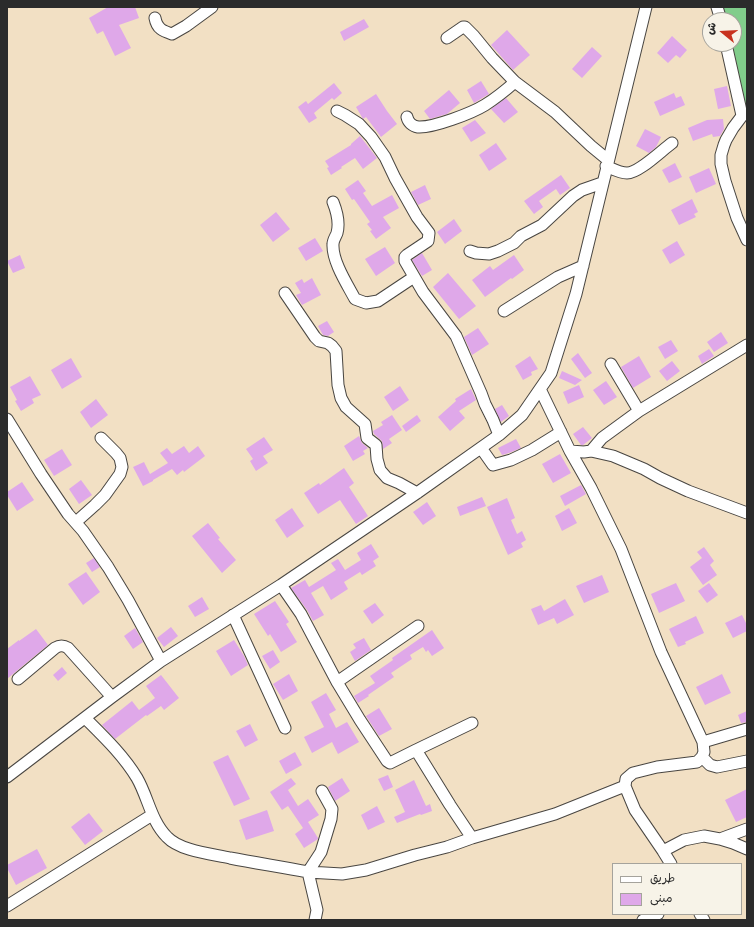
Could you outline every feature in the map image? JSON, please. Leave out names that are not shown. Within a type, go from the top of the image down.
[{"type":"street","points":[[155,18],[156,23],[162,30],[172,34],[186,26],[212,7]]},
{"type":"street","points":[[7,777],[112,697],[161,662],[280,585],[417,493],[499,435],[522,415],[551,373],[576,294],[646,7]]},
{"type":"street","points":[[447,38],[465,27],[515,82],[555,112],[607,163],[622,172],[628,173],[638,170],[672,143]]},
{"type":"street","points":[[728,52],[742,116],[726,140],[721,155],[721,164],[737,218],[747,240]]},
{"type":"street","points":[[407,117],[411,124],[417,127],[462,116],[492,101],[515,82]]},
{"type":"street","points":[[337,111],[359,124],[367,133],[385,157],[407,200],[429,233],[428,241],[405,257],[405,261],[423,292],[456,336],[499,435]]},
{"type":"street","points":[[470,251],[489,254],[514,243],[521,236],[542,225],[573,196],[582,190],[602,183]]},
{"type":"street","points":[[333,202],[337,213],[338,222],[337,232],[332,243],[335,261],[355,299],[366,303],[378,300],[414,277]]},
{"type":"street","points":[[504,311],[558,277],[583,266]]},
{"type":"street","points":[[285,293],[315,337],[319,341],[328,343],[336,351],[338,385],[341,398],[346,407],[365,424],[367,438],[376,446],[380,470],[387,478],[417,493]]},
{"type":"street","points":[[591,450],[602,438],[639,411],[747,345]]},
{"type":"street","points":[[611,364],[639,411]]},
{"type":"street","points":[[540,389],[570,451],[591,488],[621,549],[661,652],[703,742],[704,752],[702,758],[697,762],[657,767],[633,774],[626,779],[625,786],[635,810],[669,863]]},
{"type":"street","points":[[7,419],[60,503],[91,542],[128,600],[161,662]]},
{"type":"street","points":[[481,448],[493,465],[511,460],[532,450],[561,432]]},
{"type":"street","points":[[76,522],[105,496],[120,474],[122,467],[120,458],[101,438]]},
{"type":"street","points":[[570,451],[584,452],[591,450],[613,456],[644,469],[688,491],[747,513]]},
{"type":"street","points":[[280,585],[301,614],[337,682],[387,761],[390,763],[472,723]]},
{"type":"street","points":[[233,615],[285,728]]},
{"type":"street","points":[[337,682],[418,626]]},
{"type":"street","points":[[18,678],[55,648],[64,646],[68,648],[112,697]]},
{"type":"street","points":[[85,718],[116,748],[137,778],[152,815],[159,828],[168,838],[181,846],[202,852],[259,864],[308,872],[342,874],[366,870],[415,855],[447,848],[472,838],[555,814],[625,786]]},
{"type":"street","points":[[703,742],[747,729]]},
{"type":"street","points":[[416,750],[472,838]]},
{"type":"street","points":[[702,758],[710,765],[717,766],[747,761]]},
{"type":"street","points":[[315,920],[317,910],[308,872],[321,852],[331,819],[332,809],[322,792]]},
{"type":"street","points":[[7,906],[152,815]]},
{"type":"street","points":[[720,839],[747,829]]},
{"type":"street","points":[[663,851],[684,840],[704,836],[733,842],[747,849]]},
{"type":"street","points":[[643,920],[656,915]]},
{"type":"green space","points":[[720,7],[747,7],[747,113],[731,52],[742,52],[742,12],[721,12]]},
{"type":"building","points":[[108,7],[135,7],[139,18],[119,25],[131,48],[115,56],[103,31],[97,34],[89,18]]},
{"type":"building","points":[[364,19],[369,27],[344,41],[340,32]]},
{"type":"building","points":[[507,30],[530,55],[513,70],[491,45]]},
{"type":"building","points":[[672,36],[687,50],[680,58],[676,55],[668,63],[657,53]]},
{"type":"building","points":[[592,47],[602,56],[582,78],[572,69]]},
{"type":"building","points":[[481,81],[489,94],[474,103],[467,90]]},
{"type":"building","points":[[334,83],[342,93],[334,100],[332,98],[314,113],[317,118],[309,123],[298,107],[306,101],[308,104]]},
{"type":"building","points":[[727,86],[731,106],[718,109],[714,89]]},
{"type":"building","points":[[449,90],[460,103],[447,114],[430,119],[424,111]]},
{"type":"building","points":[[674,93],[676,98],[681,96],[685,105],[660,116],[654,102]]},
{"type":"building","points":[[376,94],[397,124],[381,137],[366,117],[363,119],[356,107]]},
{"type":"building","points":[[506,98],[518,112],[504,123],[491,109]]},
{"type":"building","points":[[723,119],[724,129],[720,136],[713,137],[712,134],[693,141],[688,128],[707,120]]},
{"type":"building","points":[[475,120],[486,133],[471,142],[462,128]]},
{"type":"building","points":[[645,129],[661,137],[656,147],[649,153],[636,146]]},
{"type":"building","points":[[360,136],[377,158],[363,169],[355,158],[331,175],[327,168],[329,167],[325,161],[351,145]]},
{"type":"building","points":[[496,143],[507,159],[489,171],[479,155]]},
{"type":"building","points":[[675,163],[682,177],[669,183],[662,170]]},
{"type":"building","points":[[709,168],[716,184],[696,193],[689,177]]},
{"type":"building","points":[[561,175],[570,188],[560,195],[556,189],[539,201],[543,207],[534,214],[524,201]]},
{"type":"building","points":[[358,180],[366,191],[363,193],[372,206],[392,195],[399,208],[383,217],[391,228],[376,239],[370,231],[372,230],[367,224],[370,222],[345,189]]},
{"type":"building","points":[[425,185],[431,199],[418,205],[411,192]]},
{"type":"building","points":[[692,199],[698,212],[694,214],[696,217],[679,225],[671,210]]},
{"type":"building","points":[[276,212],[290,229],[273,242],[260,225]]},
{"type":"building","points":[[454,219],[462,231],[445,244],[437,232]]},
{"type":"building","points":[[315,238],[323,251],[306,261],[298,248]]},
{"type":"building","points":[[677,241],[685,255],[670,264],[662,250]]},
{"type":"building","points":[[385,247],[395,263],[376,276],[365,259]]},
{"type":"building","points":[[422,253],[432,270],[422,276],[412,260]]},
{"type":"building","points":[[20,255],[25,268],[13,273],[7,261]]},
{"type":"building","points":[[514,255],[524,270],[485,297],[472,280],[490,266],[493,270]]},
{"type":"building","points":[[448,273],[476,306],[459,319],[433,287]]},
{"type":"building","points":[[312,278],[321,295],[302,305],[296,295],[301,293],[295,283],[302,279],[304,283]]},
{"type":"building","points":[[327,321],[334,332],[328,336],[323,335],[318,326]]},
{"type":"building","points":[[478,328],[489,344],[472,355],[464,337]]},
{"type":"building","points":[[721,332],[728,343],[714,352],[707,342]]},
{"type":"building","points":[[671,340],[678,351],[665,359],[658,347]]},
{"type":"building","points":[[709,349],[714,356],[702,364],[698,356]]},
{"type":"building","points":[[578,353],[592,373],[585,378],[571,359]]},
{"type":"building","points":[[530,356],[538,369],[531,372],[532,375],[523,380],[515,366]]},
{"type":"building","points":[[639,356],[651,377],[633,388],[621,367]]},
{"type":"building","points":[[71,358],[82,377],[62,389],[51,370]]},
{"type":"building","points":[[672,361],[680,371],[667,381],[659,371]]},
{"type":"building","points":[[562,371],[582,380],[575,385],[559,378]]},
{"type":"building","points":[[30,376],[41,395],[32,399],[34,403],[21,411],[15,401],[17,400],[10,387]]},
{"type":"building","points":[[606,381],[617,397],[604,405],[593,390]]},
{"type":"building","points":[[579,385],[584,397],[568,404],[563,392]]},
{"type":"building","points":[[400,386],[409,400],[393,411],[384,397]]},
{"type":"building","points":[[471,389],[476,400],[459,411],[465,418],[450,431],[438,417],[456,401],[455,399]]},
{"type":"building","points":[[96,399],[108,415],[91,428],[80,412]]},
{"type":"building","points":[[502,405],[509,416],[501,422],[495,409]]},
{"type":"building","points":[[392,415],[402,430],[389,439],[392,443],[383,449],[382,441],[374,434],[373,431],[383,425],[381,422]]},
{"type":"building","points":[[417,415],[421,421],[406,432],[402,426]]},
{"type":"building","points":[[583,427],[592,438],[581,445],[573,434]]},
{"type":"building","points":[[359,436],[362,443],[368,448],[363,451],[365,454],[353,461],[344,446]]},
{"type":"building","points":[[264,437],[273,450],[263,456],[268,463],[256,471],[250,461],[253,459],[246,449]]},
{"type":"building","points":[[516,439],[521,448],[502,455],[498,448]]},
{"type":"building","points":[[184,446],[189,453],[198,446],[205,456],[184,472],[183,470],[177,475],[172,469],[143,486],[133,467],[144,462],[150,474],[168,463],[160,453],[167,448],[172,454]]},
{"type":"building","points":[[62,449],[72,465],[54,476],[44,460]]},
{"type":"building","points":[[560,454],[571,473],[553,483],[542,464]]},
{"type":"building","points":[[344,468],[354,483],[349,487],[368,516],[356,524],[340,500],[318,514],[304,493],[319,483],[320,485]]},
{"type":"building","points":[[81,480],[92,495],[79,504],[69,489]]},
{"type":"building","points":[[22,482],[34,500],[17,511],[7,495],[7,492]]},
{"type":"building","points":[[581,485],[586,494],[565,506],[560,496]]},
{"type":"building","points":[[482,497],[486,506],[460,516],[457,507]]},
{"type":"building","points":[[507,498],[515,518],[511,520],[517,534],[522,531],[526,540],[521,543],[523,547],[508,555],[487,507]]},
{"type":"building","points":[[427,502],[436,516],[423,525],[413,512]]},
{"type":"building","points":[[292,508],[304,526],[287,538],[275,520]]},
{"type":"building","points":[[569,508],[577,523],[562,531],[555,516]]},
{"type":"building","points":[[208,523],[220,538],[218,539],[236,560],[222,573],[192,536]]},
{"type":"building","points":[[371,544],[379,557],[373,561],[376,566],[362,575],[360,572],[344,582],[348,589],[331,600],[323,586],[311,593],[324,615],[313,621],[291,588],[305,580],[309,587],[336,570],[331,563],[338,559],[345,570],[361,560],[357,553]]},
{"type":"building","points":[[704,547],[714,561],[710,565],[717,575],[703,585],[690,567],[702,558],[697,552]]},
{"type":"building","points":[[94,558],[100,567],[92,572],[86,563]]},
{"type":"building","points":[[86,572],[100,592],[83,605],[68,584]]},
{"type":"building","points":[[602,575],[609,592],[584,603],[576,586]]},
{"type":"building","points":[[676,583],[685,601],[659,613],[651,594]]},
{"type":"building","points":[[709,583],[718,595],[707,603],[698,591]]},
{"type":"building","points":[[202,597],[209,609],[195,617],[188,606]]},
{"type":"building","points":[[565,599],[574,615],[557,624],[554,618],[538,625],[531,609],[541,605],[544,611]]},
{"type":"building","points":[[275,601],[289,622],[286,624],[297,642],[281,652],[270,634],[268,636],[254,614]]},
{"type":"building","points":[[375,603],[384,615],[372,624],[363,611]]},
{"type":"building","points":[[742,615],[747,625],[747,631],[733,638],[725,623]]},
{"type":"building","points":[[696,616],[704,633],[678,647],[669,629]]},
{"type":"building","points":[[171,627],[178,636],[164,647],[157,638]]},
{"type":"building","points":[[135,628],[143,642],[133,649],[124,636]]},
{"type":"building","points":[[36,629],[48,645],[7,679],[7,649]]},
{"type":"building","points":[[432,630],[444,648],[432,656],[428,650],[426,652],[423,647],[410,655],[412,659],[391,673],[394,677],[358,703],[354,696],[375,683],[370,676],[393,660],[392,658]]},
{"type":"building","points":[[364,638],[371,650],[355,661],[350,652],[356,648],[353,644]]},
{"type":"building","points":[[234,640],[248,665],[231,676],[216,651]]},
{"type":"building","points":[[273,650],[280,662],[270,669],[262,656]]},
{"type":"building","points":[[62,667],[67,673],[58,681],[53,675]]},
{"type":"building","points":[[289,674],[298,691],[283,700],[273,684]]},
{"type":"building","points":[[722,674],[731,693],[705,705],[696,687]]},
{"type":"building","points":[[161,675],[179,698],[164,710],[161,706],[147,716],[146,715],[115,739],[102,725],[132,701],[139,710],[155,698],[146,686]]},
{"type":"building","points":[[326,693],[336,710],[329,714],[336,728],[347,722],[359,742],[338,754],[332,742],[312,753],[304,737],[324,727],[311,702]]},
{"type":"building","points":[[379,708],[392,729],[379,736],[366,716]]},
{"type":"building","points":[[747,711],[747,722],[741,723],[738,715]]},
{"type":"building","points":[[250,724],[258,740],[245,747],[236,731]]},
{"type":"building","points":[[295,752],[302,765],[286,774],[279,761]]},
{"type":"building","points":[[228,755],[250,799],[234,806],[213,762]]},
{"type":"building","points":[[388,775],[393,787],[384,791],[378,779]]},
{"type":"building","points":[[291,778],[296,784],[288,790],[298,806],[308,799],[319,815],[308,822],[318,839],[304,848],[295,834],[303,828],[288,806],[282,810],[270,792]]},
{"type":"building","points":[[342,778],[350,791],[335,801],[328,787]]},
{"type":"building","points":[[414,780],[426,806],[430,804],[432,811],[397,823],[394,817],[405,812],[395,790]]},
{"type":"building","points":[[747,789],[747,817],[736,822],[725,800]]},
{"type":"building","points":[[377,806],[385,822],[368,830],[361,815]]},
{"type":"building","points":[[267,810],[274,831],[246,840],[239,820]]},
{"type":"building","points":[[89,813],[103,831],[85,845],[71,827]]},
{"type":"building","points":[[37,849],[47,868],[16,885],[7,868],[7,865]]}]
